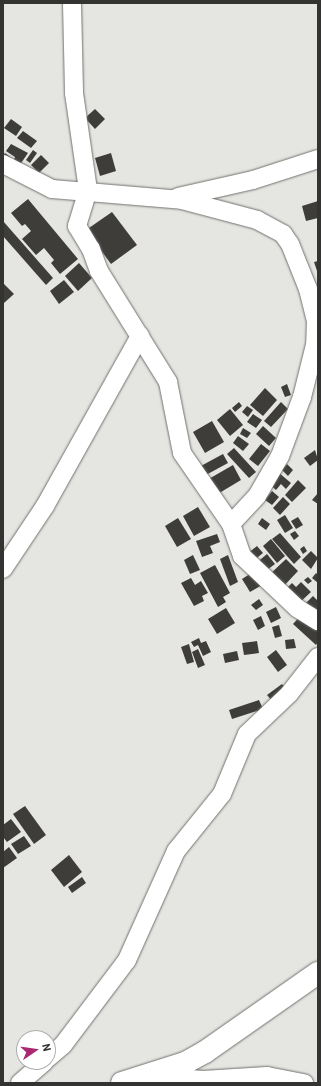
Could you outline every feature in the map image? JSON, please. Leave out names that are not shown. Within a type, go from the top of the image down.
[{"type":"street","points":[[72,3],[74,93],[88,190],[77,226],[91,249],[99,271],[168,382],[182,453],[231,524],[242,556],[297,608],[318,621]]},
{"type":"street","points":[[169,198],[253,180],[318,159]]},
{"type":"street","points":[[3,164],[46,187],[169,198],[257,220],[283,234],[290,244],[308,289],[316,321],[315,345],[302,397],[280,456],[257,496],[231,524]]},
{"type":"street","points":[[3,569],[45,506],[140,336]]},
{"type":"street","points":[[56,1051],[63,1045],[127,960],[176,851],[222,794],[247,734],[289,694],[318,657]]},
{"type":"street","points":[[122,1083],[185,1063],[205,1052],[318,973]]},
{"type":"street","points":[[20,1083],[35,1070]]},
{"type":"street","points":[[148,1075],[203,1080],[267,1076],[304,1083]]},
{"type":"building","points":[[95,109],[105,119],[95,129],[85,118]]},
{"type":"building","points":[[11,119],[22,127],[16,136],[4,128]]},
{"type":"building","points":[[23,131],[37,141],[31,148],[17,138]]},
{"type":"building","points":[[11,144],[28,153],[17,169],[3,156],[5,153],[14,160],[15,157],[6,151]]},
{"type":"building","points":[[33,150],[37,153],[30,163],[26,160]]},
{"type":"building","points":[[111,153],[116,171],[100,176],[95,158]]},
{"type":"building","points":[[41,155],[49,163],[39,173],[31,165]]},
{"type":"building","points":[[28,199],[78,259],[60,274],[51,263],[54,260],[44,248],[36,255],[22,239],[31,231],[25,224],[22,226],[11,213]]},
{"type":"building","points":[[318,201],[318,218],[306,221],[302,206]]},
{"type":"building","points":[[112,212],[137,245],[111,264],[86,230]]},
{"type":"building","points":[[3,221],[53,278],[46,285],[3,236]]},
{"type":"building","points":[[318,261],[318,274],[314,262]]},
{"type":"building","points":[[79,263],[92,278],[78,291],[65,276]]},
{"type":"building","points":[[64,280],[74,292],[59,304],[50,291]]},
{"type":"building","points":[[3,283],[14,294],[4,303],[3,303]]},
{"type":"building","points":[[287,384],[291,395],[285,397],[281,387]]},
{"type":"building","points":[[265,388],[277,400],[263,416],[250,405]]},
{"type":"building","points":[[239,402],[242,406],[235,412],[232,408]]},
{"type":"building","points":[[281,402],[288,409],[271,427],[264,421]]},
{"type":"building","points":[[247,406],[253,410],[248,417],[242,412]]},
{"type":"building","points":[[230,409],[243,425],[230,436],[217,420]]},
{"type":"building","points":[[253,414],[262,420],[256,428],[247,422]]},
{"type":"building","points":[[212,421],[224,442],[205,453],[193,432]]},
{"type":"building","points":[[263,426],[276,438],[269,446],[256,434]]},
{"type":"building","points":[[243,428],[251,433],[247,438],[240,434]]},
{"type":"building","points":[[238,436],[249,444],[243,451],[233,443]]},
{"type":"building","points":[[261,444],[270,451],[258,466],[249,459]]},
{"type":"building","points":[[234,448],[256,472],[249,478],[227,454]]},
{"type":"building","points":[[315,450],[318,460],[310,466],[304,458]]},
{"type":"building","points":[[223,454],[228,463],[204,476],[199,467]]},
{"type":"building","points":[[287,464],[293,470],[288,476],[282,470]]},
{"type":"building","points":[[233,465],[241,480],[216,495],[207,480]]},
{"type":"building","points":[[278,472],[291,483],[286,489],[281,484],[276,490],[268,483]]},
{"type":"building","points":[[298,480],[306,488],[292,502],[285,495]]},
{"type":"building","points":[[272,491],[279,497],[272,505],[265,500]]},
{"type":"building","points":[[318,493],[318,504],[312,500]]},
{"type":"building","points":[[283,497],[290,504],[280,515],[273,508]]},
{"type":"building","points":[[198,507],[210,527],[194,536],[183,516]]},
{"type":"building","points":[[285,515],[293,528],[285,533],[277,520]]},
{"type":"building","points":[[298,517],[303,525],[296,529],[291,521]]},
{"type":"building","points":[[178,518],[191,539],[177,547],[165,526]]},
{"type":"building","points":[[262,518],[270,524],[266,530],[258,524]]},
{"type":"building","points":[[295,531],[299,536],[294,540],[290,534]]},
{"type":"building","points":[[280,533],[301,557],[294,564],[272,539]]},
{"type":"building","points":[[217,534],[220,542],[210,546],[213,553],[202,557],[196,541]]},
{"type":"building","points":[[271,539],[285,556],[277,563],[263,546]]},
{"type":"building","points":[[257,546],[263,553],[253,561],[247,554]]},
{"type":"building","points":[[304,546],[307,551],[303,554],[300,549]]},
{"type":"building","points":[[311,551],[318,558],[311,569],[302,560]]},
{"type":"building","points":[[267,554],[275,564],[263,573],[255,564]]},
{"type":"building","points":[[193,555],[200,570],[190,574],[184,560]]},
{"type":"building","points":[[228,555],[238,582],[230,586],[220,559]]},
{"type":"building","points":[[286,559],[298,571],[281,589],[268,576]]},
{"type":"building","points":[[215,565],[230,593],[223,597],[226,602],[218,607],[200,573]]},
{"type":"building","points":[[253,572],[262,585],[250,592],[242,579]]},
{"type":"building","points":[[316,573],[318,575],[318,583],[312,578]]},
{"type":"building","points":[[308,577],[312,581],[308,584],[304,580]]},
{"type":"building","points":[[191,578],[195,585],[201,581],[208,593],[202,596],[204,601],[194,606],[181,583]]},
{"type":"building","points":[[301,582],[311,592],[297,605],[284,591],[292,583],[296,587]]},
{"type":"building","points":[[313,596],[318,601],[318,611],[303,606]]},
{"type":"building","points":[[259,599],[263,605],[256,610],[251,605]]},
{"type":"building","points":[[276,607],[281,618],[271,623],[266,612]]},
{"type":"building","points":[[226,608],[235,623],[217,634],[208,619]]},
{"type":"building","points":[[302,614],[318,628],[318,642],[316,645],[293,624]]},
{"type":"building","points":[[261,616],[265,626],[258,630],[253,620]]},
{"type":"building","points":[[279,625],[282,636],[275,638],[272,627]]},
{"type":"building","points":[[199,638],[201,643],[206,641],[211,652],[203,656],[198,645],[194,647],[191,642]]},
{"type":"building","points":[[294,639],[296,648],[286,649],[285,640]]},
{"type":"building","points":[[257,641],[259,653],[244,655],[242,643]]},
{"type":"building","points":[[189,644],[194,662],[187,664],[181,647]]},
{"type":"building","points":[[198,649],[205,665],[198,668],[192,652]]},
{"type":"building","points":[[276,650],[287,665],[278,672],[267,657]]},
{"type":"building","points":[[237,651],[239,660],[225,663],[223,654]]},
{"type":"building","points":[[282,684],[287,690],[273,702],[267,695]]},
{"type":"building","points":[[259,700],[263,709],[232,719],[229,710]]},
{"type":"building","points":[[25,806],[46,835],[34,844],[13,814]]},
{"type":"building","points":[[11,819],[21,832],[7,842],[3,837],[3,825]]},
{"type":"building","points":[[24,836],[31,846],[18,854],[11,844]]},
{"type":"building","points":[[9,847],[17,858],[3,868],[3,852]]},
{"type":"building","points":[[69,855],[82,872],[64,887],[51,870]]},
{"type":"building","points":[[82,877],[86,883],[72,893],[68,887]]}]
